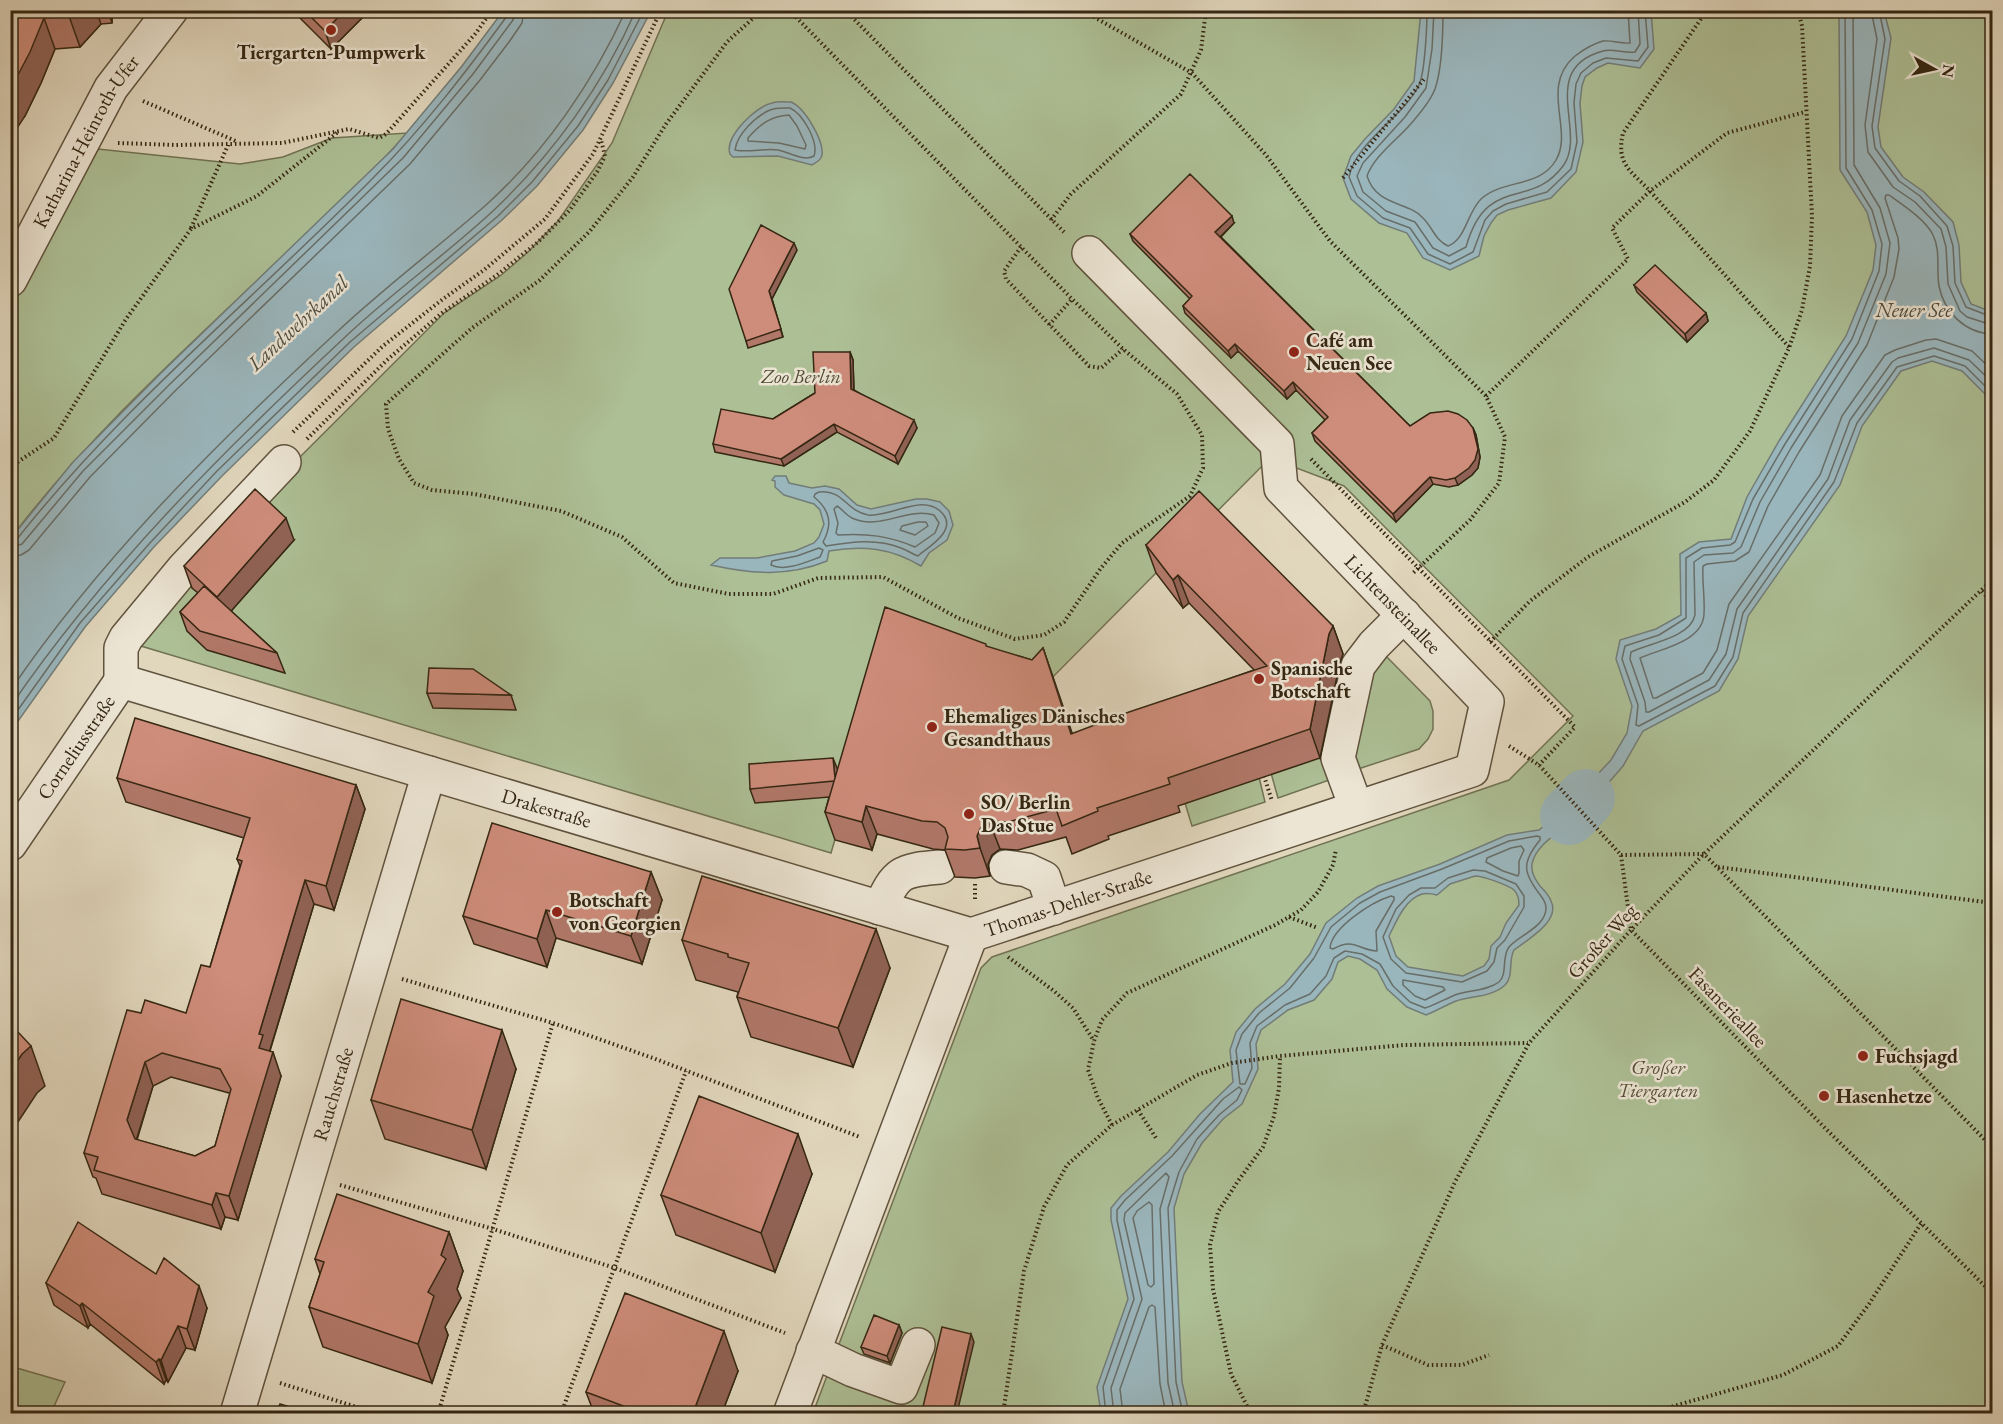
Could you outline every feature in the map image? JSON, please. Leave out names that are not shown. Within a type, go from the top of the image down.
[{"type":"street","name":"Katharina-Heinroth-Ufer","points":[[10,280],[111,88],[171,10]]},
{"type":"street","points":[[1089,253],[1277,444]]},
{"type":"street","name":"Lichtensteinallee","points":[[1277,444],[1281,488],[1487,702],[1481,728]]},
{"type":"street","points":[[121,681],[121,648],[126,638],[184,568],[284,459]]},
{"type":"street","points":[[1356,807],[1342,776],[1338,758],[1358,666],[1374,645],[1404,615]]},
{"type":"street","name":"Drakestraße","points":[[121,681],[971,935]]},
{"type":"street","name":"Corneliusstraße","points":[[10,844],[121,681]]},
{"type":"street","name":"Thomas-Dehler-Straße","points":[[790,1413],[801,1343],[971,935],[1472,770],[1481,728]]},
{"type":"street","name":"Rauchstraße","points":[[237,1413],[429,773]]},
{"type":"street","points":[[880,908],[890,887],[901,874],[914,869],[940,867]]},
{"type":"street","points":[[1006,867],[1027,870],[1044,878],[1054,908]]},
{"type":"street","points":[[801,1343],[853,1370],[901,1387],[918,1345]]},
{"type":"path","points":[[84,140],[126,144],[282,142],[349,129],[380,138],[476,33],[492,10]]},
{"type":"path","points":[[284,459],[383,346],[484,270],[545,219],[593,154],[661,10]]},
{"type":"path","points":[[762,10],[727,42],[666,124],[633,177],[590,231],[540,280],[472,328],[386,404],[388,429],[399,459],[414,483],[432,490],[474,494],[561,511],[622,537],[675,583],[729,594],[773,594],[818,578],[883,577],[958,618],[990,631],[1015,639],[1044,635],[1064,621],[1101,568],[1122,543],[1190,496],[1203,468],[1202,435],[1177,394],[1123,349],[1072,299],[789,10]]},
{"type":"path","points":[[845,10],[1051,220],[1071,194],[1181,94],[1201,50],[1206,10]]},
{"type":"path","points":[[1082,10],[1192,73],[1266,155],[1330,241],[1486,396],[1505,437],[1499,483],[1470,519],[1412,574]]},
{"type":"path","points":[[1707,10],[1623,133],[1619,150],[1625,165],[1789,348]]},
{"type":"path","points":[[1490,642],[1530,601],[1588,556],[1685,502],[1714,480],[1750,431],[1789,348],[1802,310],[1810,266],[1812,216],[1802,26],[1798,10]]},
{"type":"path","points":[[1343,178],[1425,78]]},
{"type":"path","points":[[111,88],[241,143]]},
{"type":"path","points":[[1486,396],[1628,259],[1612,228],[1650,191],[1727,133],[1805,112]]},
{"type":"path","points":[[191,229],[257,196],[340,130]]},
{"type":"path","points":[[284,459],[387,360],[442,313],[497,275],[538,242],[569,211],[597,172],[605,156],[600,140]]},
{"type":"path","points":[[10,467],[54,438],[126,319],[191,229],[229,143]]},
{"type":"path","points":[[1021,247],[1004,271],[1006,279],[1089,366],[1101,368],[1123,349]]},
{"type":"path","points":[[1049,325],[1072,299]]},
{"type":"path","points":[[1277,444],[1300,447],[1575,727],[1539,765]]},
{"type":"path","name":"Großer Weg","points":[[1363,1413],[1382,1345],[1455,1182],[1529,1043],[1631,930],[1704,854],[1992,580]]},
{"type":"path","points":[[1982,591],[1992,603]]},
{"type":"path","points":[[1481,728],[1539,765],[1621,855],[1631,930]]},
{"type":"path","points":[[1264,776],[1275,808]]},
{"type":"path","points":[[1112,1125],[1098,1098],[1088,1070],[1094,1041],[1102,1020],[1127,993],[1301,910],[1318,892],[1333,865],[1337,839]]},
{"type":"path","points":[[1621,855],[1704,854],[1992,1147]]},
{"type":"path","points":[[1717,867],[1992,903]]},
{"type":"path","points":[[975,878],[975,903]]},
{"type":"path","points":[[1288,917],[1318,928]]},
{"type":"path","name":"Fasanerieallee","points":[[1631,930],[1826,1129],[1992,1293]]},
{"type":"path","points":[[1006,953],[1008,957],[1047,985],[1073,1008],[1094,1041]]},
{"type":"path","points":[[401,979],[553,1023],[863,1138]]},
{"type":"path","points":[[438,1413],[553,1023]]},
{"type":"path","points":[[1003,1413],[1024,1271],[1044,1207],[1067,1165],[1112,1125],[1197,1075],[1232,1063],[1280,1056],[1404,1045],[1529,1043]]},
{"type":"path","points":[[1251,1413],[1232,1374],[1213,1289],[1209,1245],[1218,1212],[1263,1147],[1274,1116],[1279,1088],[1280,1056]]},
{"type":"path","points":[[561,1413],[686,1071]]},
{"type":"path","points":[[1138,1110],[1156,1138]]},
{"type":"path","points":[[339,1185],[615,1268],[801,1343]]},
{"type":"path","points":[[1646,1413],[1783,1375],[1838,1346],[1869,1304],[1922,1222]]},
{"type":"path","points":[[1382,1345],[1428,1365],[1462,1365],[1489,1355]]},
{"type":"path","points":[[279,1382],[380,1413]]},
{"type":"green space","name":"Großer Tiergarten","points":[[668,11],[1992,11],[1992,1413],[813,1413],[981,968],[992,957],[1509,780],[1573,716],[1344,486],[1270,458],[1042,688],[895,636],[831,853],[131,643],[275,482],[444,313],[500,276],[528,252],[558,221],[612,143]]},
{"type":"green space","points":[[407,133],[355,188],[113,420],[77,458],[11,538],[10,310],[98,149],[240,164],[283,157],[332,138]]},
{"type":"green space","points":[[1385,655],[1430,701],[1433,711],[1433,729],[1419,749],[1355,770],[1350,759],[1369,673]]},
{"type":"green space","points":[[1324,756],[1332,779],[1278,798],[1271,773]]},
{"type":"green space","points":[[1259,777],[1265,802],[1192,826],[1185,803]]},
{"type":"green space","points":[[10,1366],[65,1382],[51,1413],[11,1413]]},
{"type":"water","name":"Landwehrkanal","points":[[503,11],[651,11],[613,83],[583,130],[537,186],[502,220],[354,347],[222,476],[153,548],[85,627],[11,731],[11,538],[73,462],[160,374],[393,149],[462,66]]},
{"type":"water","points":[[1421,11],[1651,11],[1654,49],[1640,68],[1608,63],[1585,77],[1580,103],[1583,142],[1576,172],[1551,198],[1497,215],[1484,236],[1479,256],[1450,270],[1423,258],[1407,233],[1379,223],[1351,199],[1343,178],[1351,156],[1394,109],[1414,81]]},
{"type":"water","name":"Neuer See","points":[[1839,11],[1884,11],[1891,38],[1878,127],[1881,147],[1903,177],[1924,192],[1953,222],[1959,245],[1961,282],[1971,304],[1992,312],[1992,401],[1962,371],[1932,361],[1901,371],[1862,426],[1840,485],[1748,616],[1738,659],[1719,691],[1643,731],[1623,766],[1592,802],[1581,792],[1611,760],[1627,733],[1632,706],[1616,659],[1620,640],[1656,629],[1681,615],[1680,554],[1699,542],[1731,539],[1747,497],[1779,441],[1846,336],[1873,270],[1876,245],[1867,212],[1840,170]]},
{"type":"water","points":[[791,102],[802,110],[820,141],[822,155],[819,160],[812,165],[778,156],[733,157],[730,154],[729,147],[736,131],[750,116],[765,105]]},
{"type":"water","points":[[775,476],[786,476],[789,483],[812,488],[825,486],[839,489],[857,505],[871,509],[916,499],[940,502],[949,511],[953,525],[947,540],[929,553],[921,566],[899,555],[865,548],[829,551],[827,561],[784,572],[755,572],[711,565],[720,558],[757,558],[795,551],[814,543],[819,537],[824,524],[820,510],[814,504],[784,495],[775,487],[775,481],[772,480]]},
{"type":"water","points":[[1563,810],[1573,820],[1549,839],[1534,857],[1533,873],[1550,899],[1553,908],[1551,916],[1541,929],[1514,950],[1508,981],[1500,989],[1456,1001],[1426,1015],[1407,1007],[1387,989],[1377,970],[1360,959],[1348,956],[1338,962],[1332,979],[1314,1000],[1288,1010],[1261,1030],[1256,1044],[1258,1069],[1242,1104],[1223,1119],[1202,1143],[1184,1174],[1174,1208],[1182,1382],[1189,1413],[1101,1413],[1097,1387],[1128,1299],[1111,1220],[1111,1208],[1168,1152],[1200,1114],[1233,1082],[1230,1050],[1236,1032],[1255,1009],[1285,984],[1310,954],[1326,923],[1357,898],[1378,886],[1440,864],[1507,835],[1539,830]],"holes":[[[1475,876],[1501,883],[1514,890],[1519,903],[1500,937],[1491,946],[1489,959],[1484,966],[1463,976],[1408,967],[1396,956],[1389,936],[1406,906],[1422,894],[1437,895],[1450,884]]]},
{"type":"building","points":[[10,10],[73,10],[69,16],[44,18],[30,52],[10,90]]},
{"type":"building","points":[[304,10],[345,10],[325,31]]},
{"type":"building","name":"Café am Neuen See","points":[[1190,174],[1232,216],[1215,232],[1410,426],[1430,413],[1448,411],[1467,420],[1473,428],[1478,449],[1475,460],[1469,468],[1455,478],[1446,480],[1430,477],[1393,514],[1312,433],[1328,417],[1293,382],[1284,391],[1235,344],[1228,351],[1183,306],[1192,296],[1130,234]]},
{"type":"building","points":[[761,225],[794,243],[769,291],[781,329],[746,341],[729,289]]},
{"type":"building","points":[[1655,265],[1706,313],[1685,334],[1634,285]]},
{"type":"building","points":[[813,352],[850,352],[851,389],[914,420],[895,456],[834,424],[781,459],[713,444],[721,409],[773,419],[815,393]]},
{"type":"building","points":[[255,489],[286,518],[217,597],[184,566]]},
{"type":"building","points":[[1199,491],[1333,626],[1329,634],[1310,729],[1168,778],[1170,784],[1097,808],[1098,811],[1062,826],[1056,809],[1008,822],[989,821],[981,827],[977,836],[980,848],[945,849],[948,837],[945,828],[937,822],[922,821],[866,806],[862,822],[825,812],[885,607],[986,644],[986,646],[1032,660],[1043,648],[1071,734],[1267,666],[1178,575],[1173,580],[1146,545]]},
{"type":"building","points":[[204,586],[277,653],[200,631],[180,612]]},
{"type":"building","points":[[429,668],[473,669],[511,695],[427,693]]},
{"type":"building","points":[[135,718],[356,785],[326,886],[305,880],[259,1034],[263,1035],[259,1048],[273,1052],[229,1196],[216,1193],[212,1205],[94,1170],[98,1157],[84,1153],[127,1010],[141,1013],[145,1000],[186,1013],[201,965],[210,967],[242,861],[237,859],[250,818],[117,778]],"holes":[[[162,1053],[220,1069],[231,1089],[215,1146],[195,1156],[135,1139],[127,1120],[145,1062]]]},
{"type":"building","points":[[833,758],[834,781],[750,789],[749,764]]},
{"type":"building","points":[[492,823],[651,872],[631,936],[546,910],[537,939],[463,916]]},
{"type":"building","points":[[702,876],[876,929],[838,1028],[737,997],[749,963],[682,940]]},
{"type":"building","points":[[401,999],[502,1030],[472,1130],[371,1100]]},
{"type":"building","points":[[10,1027],[31,1046],[22,1054],[10,1072]]},
{"type":"building","points":[[699,1096],[798,1134],[761,1233],[661,1195]]},
{"type":"building","points":[[337,1194],[449,1232],[441,1255],[446,1259],[428,1292],[434,1296],[418,1344],[309,1307],[324,1262],[315,1259]]},
{"type":"building","points":[[78,1222],[156,1274],[164,1258],[199,1286],[187,1329],[178,1326],[161,1360],[156,1362],[82,1303],[80,1306],[46,1283]]},
{"type":"building","points":[[625,1293],[724,1331],[693,1413],[642,1413],[586,1392]]},
{"type":"building","points":[[874,1315],[899,1325],[887,1356],[861,1347]]},
{"type":"building","points":[[942,1327],[971,1334],[953,1413],[922,1411]]},
{"type":"building","points":[[280,1404],[300,1410],[312,1410],[315,1413],[277,1413]]},
{"type":"waterway","points":[[1569,816],[1586,798]]},
{"type":"place","name":"Tiergarten-Pumpwerk","points":[[331,30]]},
{"type":"place","name":"Café am Neuen See","points":[[1294,352]]},
{"type":"place","name":"Spanische Botschaft","points":[[1259,679]]},
{"type":"place","name":"Ehemaliges Dänisches Gesandthaus","points":[[932,727]]},
{"type":"place","name":"SO/ Berlin Das Stue","points":[[969,814]]},
{"type":"place","name":"Botschaft von Georgien","points":[[557,912]]},
{"type":"place","name":"Fuchsjagd","points":[[1863,1056]]},
{"type":"place","name":"Hasenhetze","points":[[1824,1096]]},
{"type":"park label","name":"Zoo Berlin","points":[[801,376]]}]
